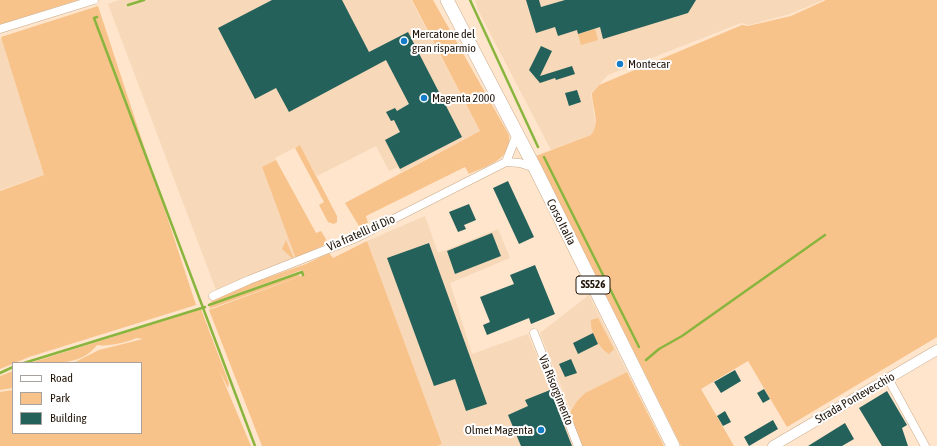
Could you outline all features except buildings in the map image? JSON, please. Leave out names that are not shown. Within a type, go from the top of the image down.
[{"type":"main road","name":"Corso Italia","points":[[447,0],[535,168],[673,446]]},
{"type":"street","points":[[0,29],[94,0]]},
{"type":"street","points":[[517,134],[506,162],[520,163],[535,168]]},
{"type":"street","name":"Via fratelli di Dio","points":[[213,296],[249,280],[356,238],[506,162]]},
{"type":"street","name":"Via Risorgimento","points":[[534,334],[578,446]]},
{"type":"street","name":"Strada Pontevecchio","points":[[773,446],[937,350]]},
{"type":"street","points":[[887,379],[925,446]]},
{"type":"shaded area","points":[[119,0],[411,0],[480,131],[401,172],[398,167],[389,171],[376,146],[317,176],[300,145],[275,158],[276,160],[262,167],[296,259],[216,290],[108,4]]},
{"type":"shaded area","points":[[475,0],[823,0],[790,14],[749,25],[741,23],[608,75],[591,93],[596,129],[591,135],[551,150],[479,12]]},
{"type":"shaded area","points":[[0,39],[2,39],[44,175],[0,190]]},
{"type":"shaded area","points":[[425,216],[438,253],[498,229],[510,258],[450,283],[472,354],[528,334],[573,446],[437,446],[442,444],[367,241]]},
{"type":"shaded area","points":[[589,295],[627,372],[585,393],[577,401],[571,411],[540,333]]},
{"type":"green space","points":[[0,0],[78,0],[0,25]]},
{"type":"green space","points":[[412,0],[433,0],[509,135],[509,143],[503,156],[491,164],[469,174],[465,167],[366,216],[368,223],[359,226],[345,203],[480,131]]},
{"type":"green space","points":[[826,0],[937,0],[937,337],[787,427],[748,361],[701,389],[734,446],[681,446],[536,156],[591,135],[594,130],[596,120],[592,93],[599,85],[742,25],[748,26],[791,16]]},
{"type":"green space","points":[[98,6],[196,305],[17,362],[12,362],[12,364],[0,369],[0,191],[44,175],[1,37]]},
{"type":"green space","points":[[595,29],[598,40],[581,45],[578,34]]},
{"type":"green space","points":[[300,145],[337,216],[337,222],[334,224],[328,222],[319,205],[324,202],[295,148]]},
{"type":"green space","points":[[276,160],[316,233],[321,231],[326,239],[324,245],[296,259],[262,167]]},
{"type":"green space","points":[[286,240],[294,259],[282,249]]},
{"type":"green space","points":[[367,241],[442,444],[437,446],[262,446],[209,310],[304,275],[302,270],[209,304],[218,295],[306,264],[329,253],[333,258]]},
{"type":"green space","points":[[296,274],[301,276],[209,309],[211,305]]},
{"type":"green space","points":[[201,309],[229,383],[228,388],[219,370],[251,446],[0,446],[0,392],[12,390],[12,434],[142,434],[142,362],[75,362],[99,350],[143,339],[136,338],[117,344],[97,345],[91,352],[83,357],[66,362],[33,362]]},
{"type":"green space","points":[[598,318],[614,349],[609,354],[599,344],[592,330],[591,320]]},
{"type":"green space","points":[[12,371],[12,388],[0,390],[0,376]]},
{"type":"green space","points":[[627,372],[664,446],[582,446],[569,414],[577,401],[585,393]]},
{"type":"waterway","points":[[128,5],[144,0]]},
{"type":"waterway","points":[[470,0],[538,147]]},
{"type":"waterway","points":[[97,17],[94,18],[255,446]]},
{"type":"waterway","points":[[544,157],[639,347]]},
{"type":"waterway","points":[[646,360],[659,349],[682,336],[825,235]]},
{"type":"waterway","points":[[209,305],[302,272],[303,275]]},
{"type":"waterway","points":[[27,362],[205,307]]},
{"type":"waterway","points":[[0,373],[12,367]]},
{"type":"place","name":"Mercatone del gran risparmio","points":[[404,41]]},
{"type":"place","name":"Montecar","points":[[620,64]]},
{"type":"place","name":"Magenta 2000","points":[[424,98]]},
{"type":"place","name":"Olmet Magenta","points":[[541,430]]}]
